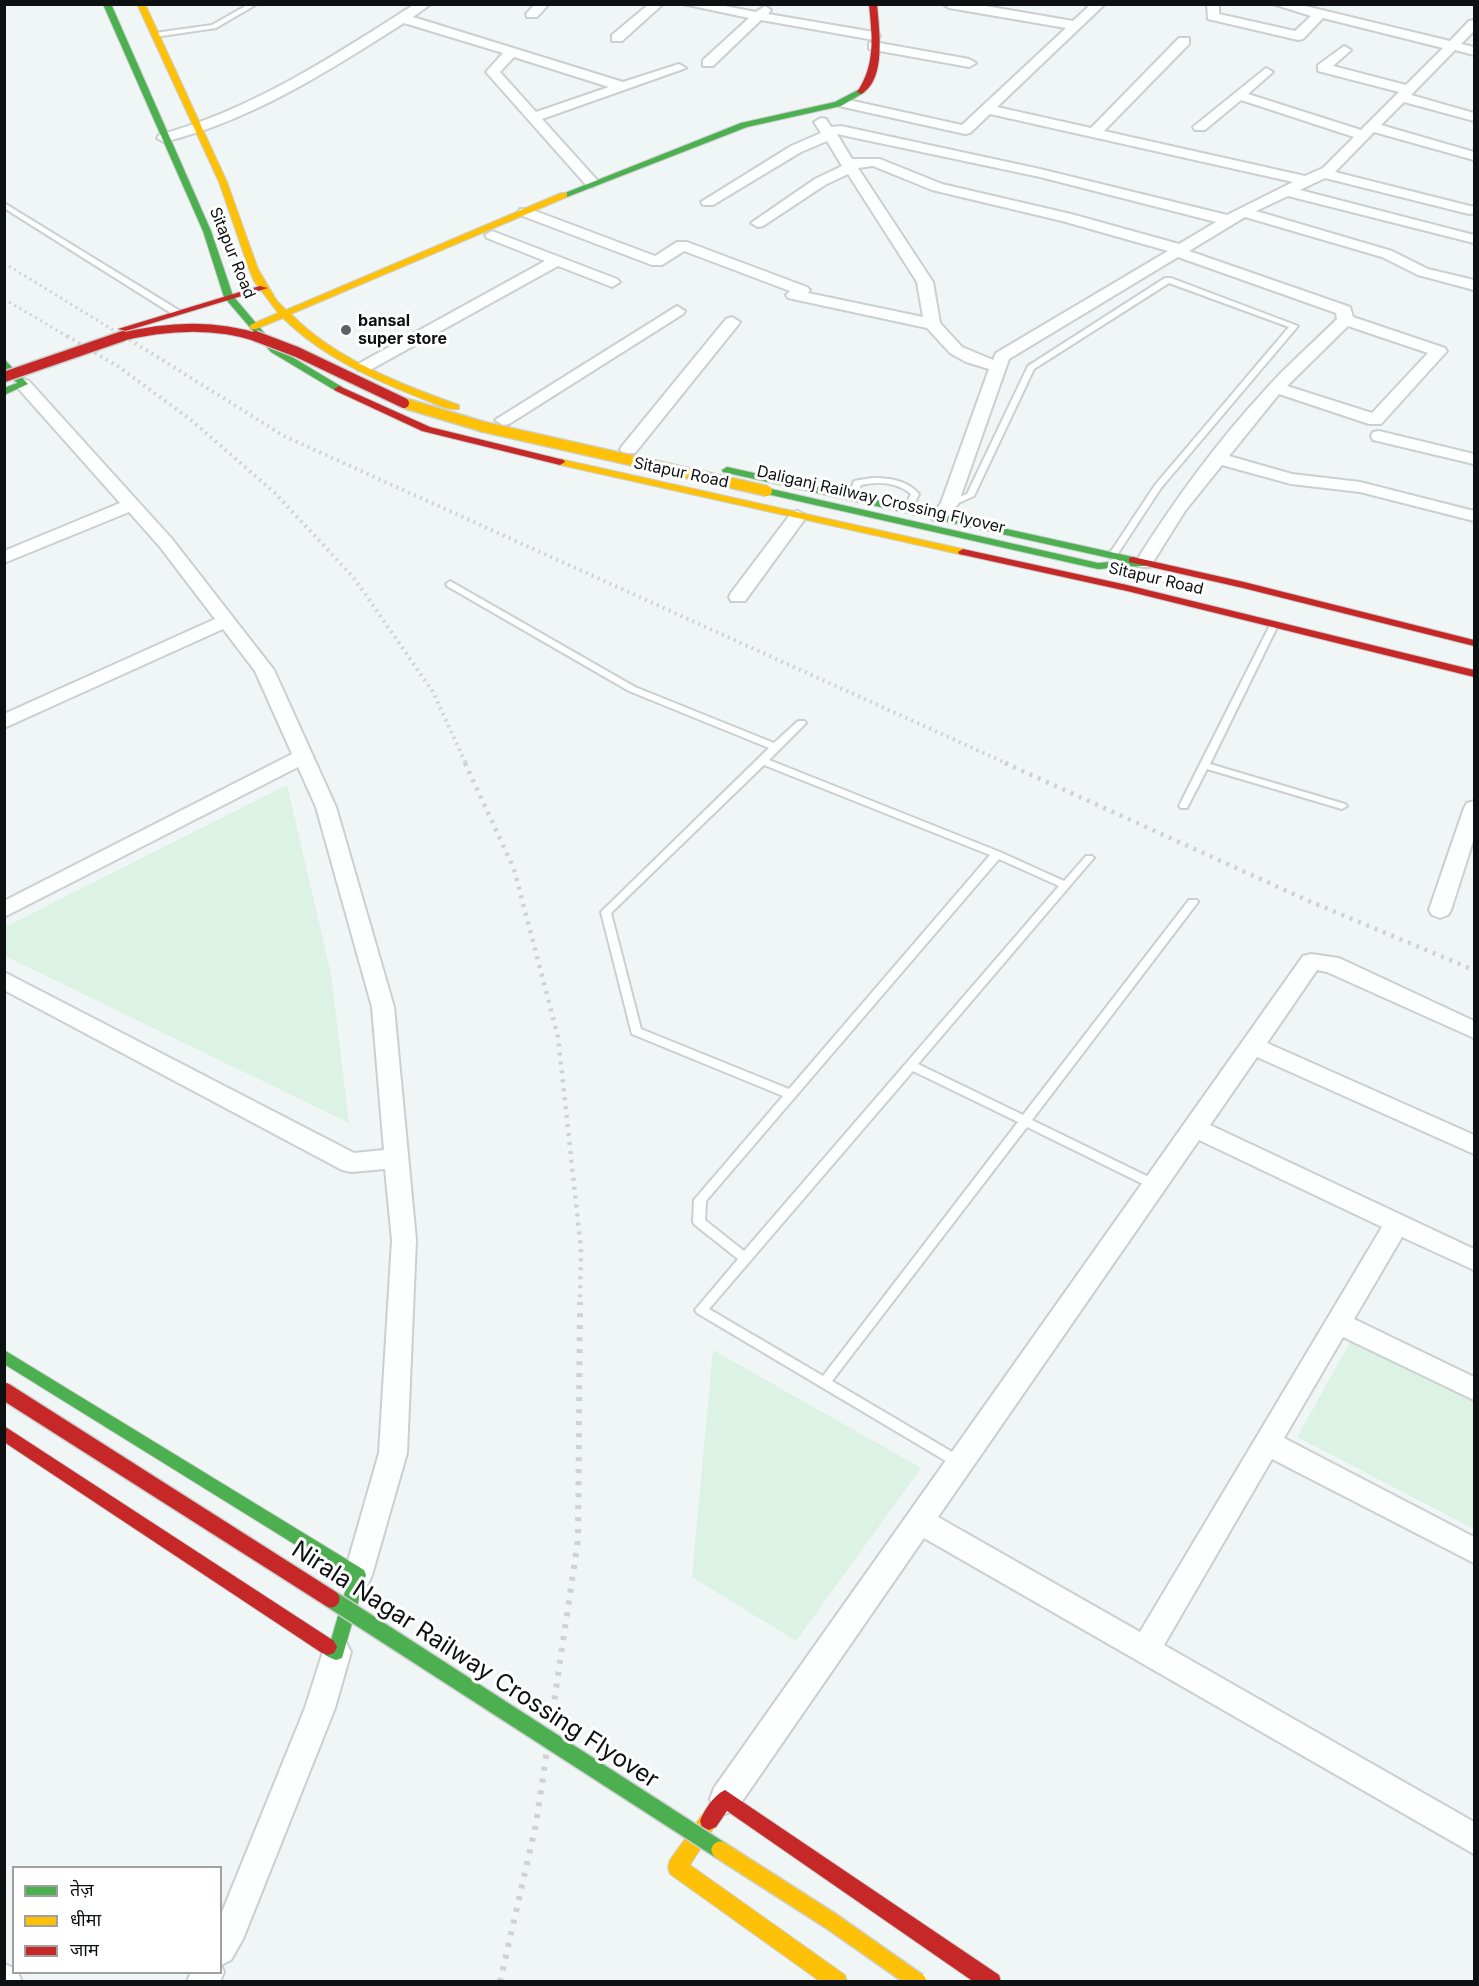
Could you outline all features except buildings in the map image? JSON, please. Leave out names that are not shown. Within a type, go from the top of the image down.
[{"type":"main road","name":"Sitapur Road","points":[[107,4],[164,138],[207,231],[229,297],[274,350],[324,382],[426,429],[549,461],[1127,588],[1474,674]]},
{"type":"main road","name":"Sitapur Road","points":[[141,4],[234,208],[262,288],[309,335],[426,399],[503,420],[629,449],[852,497],[908,509],[944,510],[1112,556],[1474,643]]},
{"type":"main road","points":[[253,327],[660,154],[758,120],[844,103],[863,91],[874,66],[873,4]]},
{"type":"main road","points":[[9,375],[177,313],[262,288]]},
{"type":"main road","name":"Daliganj Railway Crossing Flyover","points":[[9,375],[109,340],[144,331],[193,325],[228,329],[251,333],[295,349],[375,391],[414,407],[479,425],[1098,566],[1144,563]]},
{"type":"main road","name":"Daliganj Railway Crossing Flyover","points":[[1098,566],[1127,588]]},
{"type":"main road","points":[[4,1356],[358,1575],[336,1652],[4,1433]]},
{"type":"main road","name":"Nirala Nagar Railway Crossing Flyover","points":[[4,1391],[132,1470],[821,1915],[918,1982]]},
{"type":"main road","points":[[838,1982],[677,1867],[725,1799],[992,1982]]},
{"type":"street","points":[[164,138],[199,131],[307,79],[425,4]]},
{"type":"street","points":[[532,14],[543,4]]},
{"type":"street","points":[[617,39],[657,4]]},
{"type":"street","points":[[689,4],[758,16],[969,63]]},
{"type":"street","points":[[708,63],[770,4]]},
{"type":"street","points":[[949,4],[1077,27]]},
{"type":"street","points":[[844,103],[965,130],[1099,4]]},
{"type":"street","points":[[1213,4],[1213,16],[1298,36],[1320,14]]},
{"type":"street","points":[[1279,4],[1474,51]]},
{"type":"street","points":[[403,18],[623,87]]},
{"type":"street","points":[[944,510],[1002,356],[1228,220],[1324,173],[1474,24]]},
{"type":"street","points":[[1094,133],[1184,41]]},
{"type":"street","points":[[1344,50],[1323,68],[1474,117]]},
{"type":"street","points":[[511,52],[493,72],[592,183]]},
{"type":"street","points":[[533,117],[679,68]]},
{"type":"street","points":[[1200,127],[1266,72]]},
{"type":"street","points":[[1239,95],[1367,131],[1474,156]]},
{"type":"street","points":[[811,109],[851,165],[925,282],[932,324],[956,350],[972,359],[998,366]]},
{"type":"street","points":[[988,109],[1306,182]]},
{"type":"street","points":[[708,202],[796,149],[829,133],[841,130],[1040,172],[1228,220]]},
{"type":"street","points":[[758,223],[820,182],[851,165],[875,162],[937,188],[1066,217],[1177,250],[1344,310],[1345,320]]},
{"type":"street","points":[[1324,173],[1468,210]]},
{"type":"street","points":[[1287,191],[1474,239]]},
{"type":"street","points":[[525,212],[657,262],[682,245],[802,290],[794,295],[932,324]]},
{"type":"street","points":[[1243,212],[1387,254],[1423,272],[1474,285]]},
{"type":"street","points":[[492,236],[612,282]]},
{"type":"street","points":[[364,367],[558,261]]},
{"type":"street","points":[[503,420],[677,311]]},
{"type":"street","points":[[1144,563],[1178,508],[1218,458],[1276,388],[1345,320]]},
{"type":"street","points":[[1276,388],[1375,420],[1439,351],[1345,320]]},
{"type":"street","points":[[629,449],[732,322]]},
{"type":"street","points":[[9,375],[166,543],[264,670],[326,807],[382,1007],[404,1240],[393,1453],[358,1575]]},
{"type":"street","points":[[1379,436],[1474,459]]},
{"type":"street","points":[[1218,458],[1291,478],[1359,487],[1474,516]]},
{"type":"street","points":[[4,558],[131,505]]},
{"type":"street","points":[[738,597],[798,516]]},
{"type":"street","points":[[4,722],[226,621]]},
{"type":"street","points":[[4,910],[303,756]]},
{"type":"street","points":[[1440,910],[1474,808]]},
{"type":"street","points":[[725,1799],[1311,962],[1331,964],[1474,1029]]},
{"type":"street","points":[[4,980],[351,1163],[397,1158]]},
{"type":"street","points":[[1253,1046],[1474,1145]]},
{"type":"street","points":[[1195,1128],[1474,1260]]},
{"type":"street","points":[[1145,1650],[1397,1223]]},
{"type":"street","points":[[1338,1323],[1474,1389]]},
{"type":"street","points":[[1268,1443],[1474,1551]]},
{"type":"street","points":[[920,1521],[1474,1839]]},
{"type":"street","points":[[222,1946],[232,1928],[320,1708],[336,1652]]},
{"type":"lane","points":[[155,35],[214,27],[254,4]]},
{"type":"lane","points":[[4,205],[177,313]]},
{"type":"lane","points":[[944,510],[970,496],[1031,368],[1168,280],[1294,326],[1158,487],[1112,556]]},
{"type":"lane","points":[[852,497],[857,483],[864,481],[901,484],[910,488],[915,494],[908,509]]},
{"type":"lane","points":[[450,584],[632,689],[777,748]]},
{"type":"lane","points":[[1184,806],[1274,625]]},
{"type":"lane","points":[[790,1094],[636,1031],[606,912],[801,723]]},
{"type":"lane","points":[[763,761],[997,854],[1065,885]]},
{"type":"lane","points":[[1204,765],[1342,806]]},
{"type":"lane","points":[[746,1259],[699,1222],[700,1200],[997,854]]},
{"type":"lane","points":[[960,1463],[701,1310],[1089,858]]},
{"type":"lane","points":[[825,1383],[1193,902]]},
{"type":"lane","points":[[911,1065],[1155,1185]]},
{"type":"green space","points":[[287,785],[331,974],[349,1123],[5,956],[5,927]]},
{"type":"green space","points":[[1352,1339],[1474,1400],[1474,1529],[1297,1437]]},
{"type":"green space","points":[[713,1350],[921,1468],[796,1641],[692,1577]]},
{"type":"railway","points":[[4,263],[126,338]]},
{"type":"railway","points":[[4,299],[70,338]]},
{"type":"railway","points":[[67,336],[119,367],[191,420],[275,493],[354,578],[433,692],[466,764]]},
{"type":"railway","points":[[124,336],[284,436],[1008,764]]},
{"type":"railway","points":[[465,763],[514,869],[558,1037],[581,1249],[580,1304]]},
{"type":"railway","points":[[1005,763],[1309,901],[1474,970]]},
{"type":"railway","points":[[500,1982],[536,1824],[578,1540],[580,1302]]},
{"type":"traffic: fast","points":[[107,4],[207,231],[229,297],[274,350],[339,389]]},
{"type":"traffic: fast","points":[[564,195],[744,125],[838,104],[861,92]]},
{"type":"traffic: fast","points":[[4,362],[23,384],[4,392]]},
{"type":"traffic: fast","points":[[727,470],[1133,560]]},
{"type":"traffic: fast","points":[[767,491],[1098,566],[1144,563]]},
{"type":"traffic: fast","points":[[4,1356],[358,1575],[336,1652],[328,1647]]},
{"type":"traffic: fast","points":[[331,1599],[720,1850]]},
{"type":"traffic: slow","points":[[141,4],[223,182],[253,269],[274,303],[294,324],[346,359],[403,387],[455,407]]},
{"type":"traffic: slow","points":[[253,327],[564,195]]},
{"type":"traffic: slow","points":[[404,403],[484,427],[767,491]]},
{"type":"traffic: slow","points":[[560,462],[963,552]]},
{"type":"traffic: slow","points":[[709,1821],[677,1867],[838,1982]]},
{"type":"traffic: slow","points":[[720,1850],[831,1921],[918,1982]]},
{"type":"traffic: jam","points":[[861,92],[868,83],[875,62],[873,4]]},
{"type":"traffic: jam","points":[[123,329],[263,288]]},
{"type":"traffic: jam","points":[[4,377],[107,340],[174,327],[209,327],[244,333],[281,345],[404,403]]},
{"type":"traffic: jam","points":[[339,389],[426,429],[560,462]]},
{"type":"traffic: jam","points":[[963,552],[1127,588],[1474,674]]},
{"type":"traffic: jam","points":[[1133,560],[1244,585],[1474,643]]},
{"type":"traffic: jam","points":[[4,1391],[331,1599]]},
{"type":"traffic: jam","points":[[4,1433],[328,1647]]},
{"type":"traffic: jam","points":[[709,1821],[725,1799],[992,1982]]},
{"type":"place","name":"bansal super store","points":[[346,330]]}]
